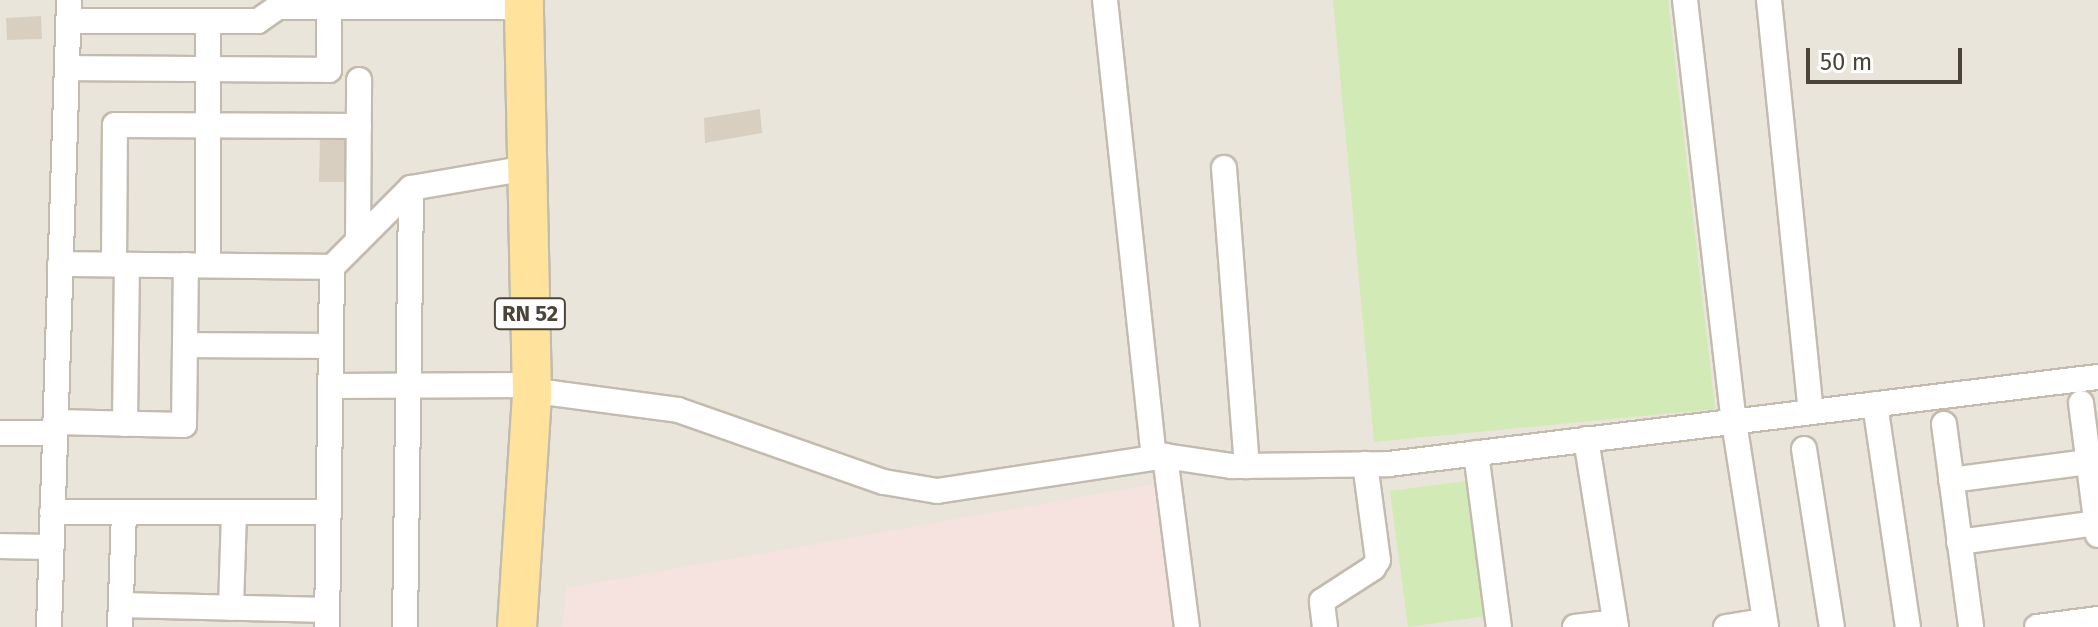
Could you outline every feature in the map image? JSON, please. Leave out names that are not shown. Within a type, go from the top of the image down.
[{"type":"main road","name":"RN 52","points":[[517,627],[538,391],[528,168],[532,2]]},
{"type":"main road","name":"RN 52","points":[[532,2],[540,627]]},
{"type":"street","points":[[1105,0],[1159,456],[1187,627]]},
{"type":"street","points":[[1685,0],[1734,422],[1766,624],[1726,627]]},
{"type":"street","points":[[1769,0],[1811,412]]},
{"type":"street","points":[[49,627],[69,10],[208,21],[258,21],[278,7],[532,2]]},
{"type":"street","points":[[67,68],[329,70],[329,7]]},
{"type":"street","points":[[0,433],[125,424],[184,425],[185,345],[197,265],[208,126],[208,21]]},
{"type":"street","points":[[358,241],[359,80]]},
{"type":"street","points":[[125,424],[115,125],[359,126]]},
{"type":"street","points":[[124,512],[121,616],[231,608],[327,618],[332,267],[411,188],[528,168]]},
{"type":"street","points":[[1224,168],[1247,466]]},
{"type":"street","points":[[405,627],[411,188]]},
{"type":"street","points":[[60,264],[332,267]]},
{"type":"street","points":[[185,345],[331,346]]},
{"type":"street","points":[[330,386],[538,391],[678,410],[884,482],[937,491],[1159,456],[1247,466],[1365,464],[2098,377]]},
{"type":"street","points":[[1959,542],[2097,529],[2081,403]]},
{"type":"street","points":[[1875,404],[1908,627]]},
{"type":"street","points":[[1944,424],[1971,627]]},
{"type":"street","points":[[1575,627],[1615,625],[1586,439]]},
{"type":"street","points":[[1804,449],[1832,627]]},
{"type":"street","points":[[1476,453],[1499,627]]},
{"type":"street","points":[[1951,480],[2088,462]]},
{"type":"street","points":[[1325,627],[1322,601],[1373,568],[1378,560],[1365,464]]},
{"type":"street","points":[[52,512],[328,512]]},
{"type":"street","points":[[231,608],[234,512]]},
{"type":"street","points":[[0,546],[51,547]]},
{"type":"street","points":[[2037,627],[2098,619]]},
{"type":"shaded area","points":[[0,0],[2098,0],[2098,627],[0,627]]},
{"type":"shaded area","points":[[1160,483],[1178,627],[562,627],[567,588]]},
{"type":"green space","points":[[1333,0],[1668,0],[1715,409],[1374,442]]},
{"type":"green space","points":[[1467,481],[1485,616],[1408,627],[1390,491]]},
{"type":"building","points":[[41,16],[42,39],[7,40],[6,18]]},
{"type":"building","points":[[760,109],[762,133],[705,143],[704,118]]},
{"type":"building","points":[[320,134],[349,134],[349,182],[319,182]]}]
